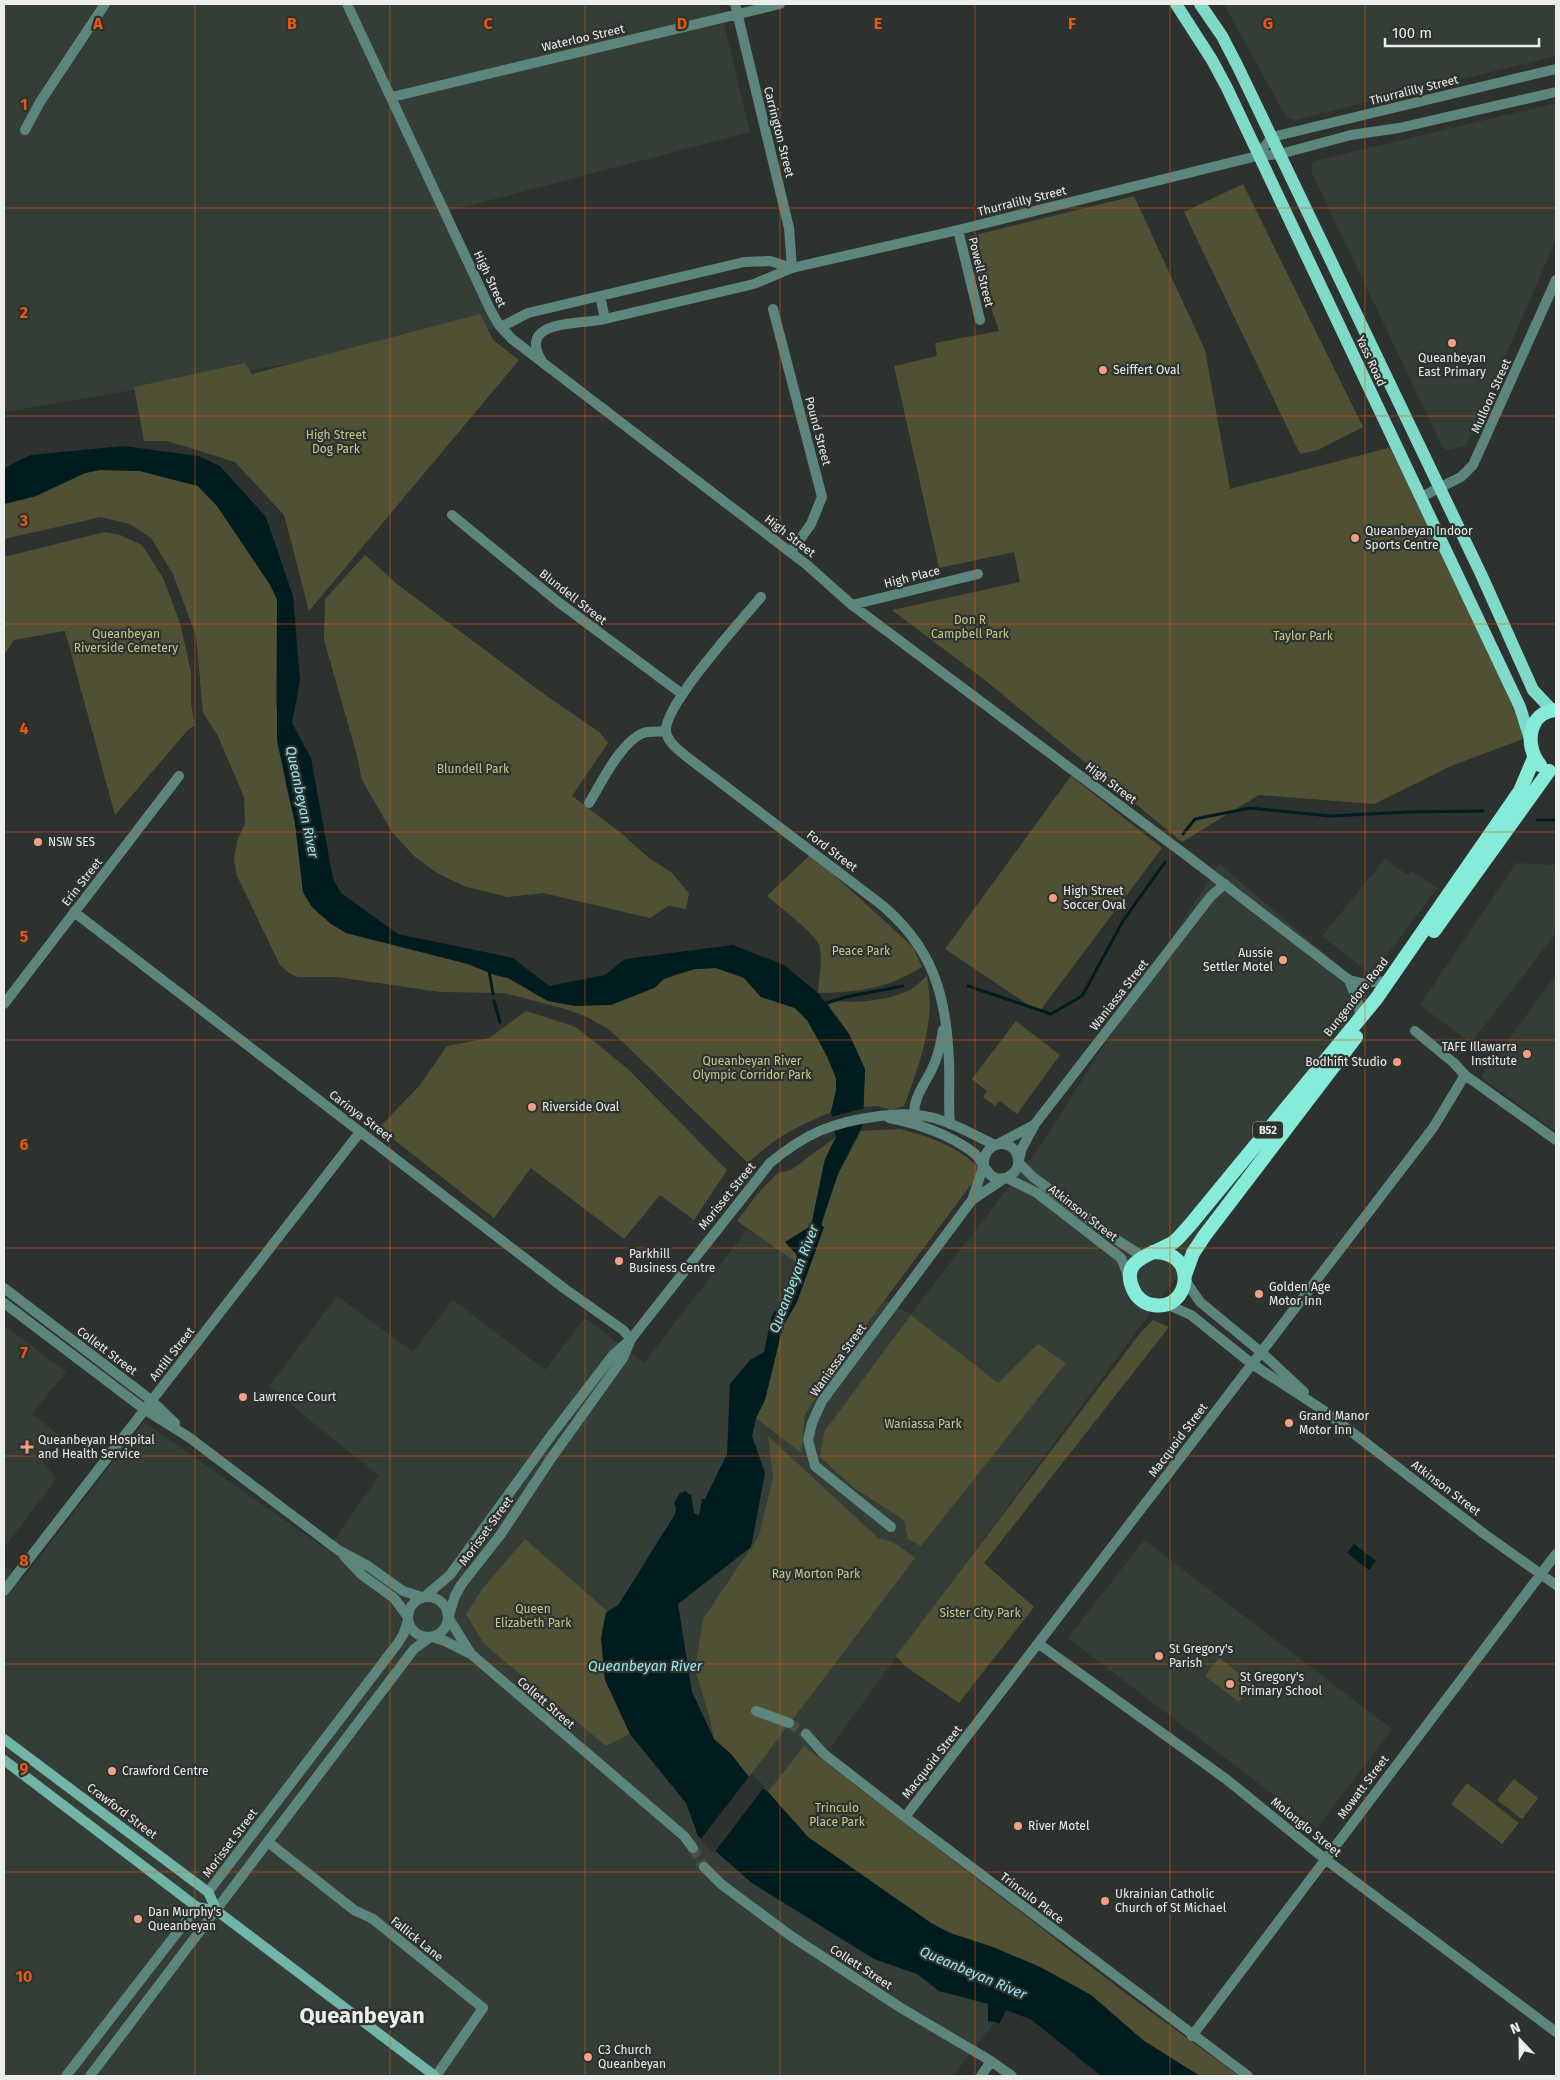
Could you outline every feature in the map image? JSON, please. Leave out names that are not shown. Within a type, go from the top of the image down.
[{"type":"highway","points":[[1534,758],[1530,748],[1530,736],[1533,726],[1540,717],[1554,710]]},
{"type":"highway","name":"B52","points":[[1534,758],[1540,765],[1553,771]]},
{"type":"highway","name":"Bungendore Road","points":[[1148,1254],[1174,1242],[1190,1225],[1361,1018],[1520,791],[1534,758]]},
{"type":"highway","name":"Bungendore Road","points":[[1185,1278],[1194,1253],[1205,1235],[1382,1003],[1553,771]]},
{"type":"highway","points":[[1166,1304],[1152,1305],[1143,1302],[1136,1295],[1130,1281],[1135,1263],[1148,1254],[1163,1252],[1172,1255],[1179,1261],[1185,1278]]},
{"type":"highway","name":"B52","points":[[1166,1304],[1181,1294],[1185,1278]]},
{"type":"main road","name":"Yass Road","points":[[1176,4],[1212,60],[1520,707],[1530,736]]},
{"type":"main road","name":"Yass Road","points":[[1200,4],[1231,52],[1481,574],[1533,690],[1554,710]]},
{"type":"main road","points":[[1397,448],[1416,439]]},
{"type":"main road","name":"Crawford Street","points":[[4,1740],[208,1892],[217,1911]]},
{"type":"main road","name":"Crawford Street","points":[[4,1760],[196,1907],[217,1911],[436,2076]]},
{"type":"main road","name":"Morisset Street","points":[[196,1907],[208,1892]]},
{"type":"street","points":[[25,130],[40,102],[105,4]]},
{"type":"street","name":"High Street","points":[[347,4],[500,327],[547,367],[790,552],[852,605],[1225,884],[1349,980]]},
{"type":"street","name":"Waterloo Street","points":[[392,97],[736,9],[780,4]]},
{"type":"street","name":"Carrington Street","points":[[736,9],[789,228],[792,268]]},
{"type":"street","name":"Thurralilly Street","points":[[1272,137],[1556,69]]},
{"type":"street","name":"Thurralilly Street","points":[[547,367],[540,358],[537,347],[538,337],[544,330],[557,325],[590,323],[754,284],[792,268],[958,230],[1258,156],[1280,154],[1344,136],[1399,128],[1556,92]]},
{"type":"street","points":[[1258,156],[1272,137]]},
{"type":"street","name":"Powell Street","points":[[958,230],[980,320]]},
{"type":"street","name":"Thurralilly Street","points":[[500,327],[528,313],[744,262],[770,261],[792,268]]},
{"type":"street","name":"Mulloon Street","points":[[1421,497],[1464,475],[1475,461],[1556,280]]},
{"type":"street","points":[[600,296],[605,319]]},
{"type":"street","name":"Pound Street","points":[[773,309],[822,497],[811,524],[790,552]]},
{"type":"street","name":"Blundell Street","points":[[452,515],[557,601],[682,694]]},
{"type":"street","name":"High Place","points":[[852,605],[978,574]]},
{"type":"street","points":[[589,803],[623,749],[645,732],[666,731],[669,717],[682,694],[761,596]]},
{"type":"street","name":"Ford Street","points":[[666,731],[672,744],[687,758],[878,902],[902,922],[918,942],[935,974],[942,999],[949,1054],[950,1124]]},
{"type":"street","name":"Erin Street","points":[[4,1004],[179,776]]},
{"type":"street","name":"Waniassa Street","points":[[1018,1161],[1022,1148],[1035,1124],[1211,896],[1225,884]]},
{"type":"street","name":"Carinya Street","points":[[74,912],[565,1289],[623,1330],[631,1339]]},
{"type":"street","points":[[1349,980],[1361,983],[1388,981]]},
{"type":"street","points":[[1349,980],[1358,1003],[1361,1018]]},
{"type":"street","name":"Ford Street","points":[[914,1114],[914,1105],[937,1056],[944,1019]]},
{"type":"street","points":[[1415,1031],[1454,1063],[1465,1075],[1556,1140]]},
{"type":"street","name":"Macquoid Street","points":[[905,1817],[1433,1128],[1465,1075]]},
{"type":"street","points":[[914,1114],[950,1124],[996,1145],[1006,1145],[1012,1148],[1016,1152],[1018,1161],[1016,1170],[1006,1178],[993,1177],[986,1171],[984,1164],[987,1151],[996,1145]]},
{"type":"street","points":[[914,1114],[935,1132],[966,1147],[984,1164]]},
{"type":"street","name":"Morisset Street","points":[[423,1597],[450,1575],[529,1464],[613,1355],[631,1339],[770,1162],[788,1147],[830,1126],[852,1119],[914,1114]]},
{"type":"street","name":"Morisset Street","points":[[878,1116],[935,1132]]},
{"type":"street","name":"Waniassa Street","points":[[996,1145],[1035,1124]]},
{"type":"street","name":"Antill Street","points":[[4,1591],[360,1132]]},
{"type":"street","name":"Atkinson Street","points":[[1018,1161],[1033,1177],[1117,1240],[1148,1254]]},
{"type":"street","name":"Waniassa Street","points":[[891,1527],[815,1466],[808,1440],[812,1423],[822,1401],[972,1200],[984,1164]]},
{"type":"street","name":"Waniassa Street","points":[[972,1200],[1006,1178]]},
{"type":"street","name":"Atkinson Street","points":[[1006,1178],[1037,1194],[1121,1258],[1130,1281]]},
{"type":"street","name":"Atkinson Street","points":[[1185,1278],[1200,1302],[1261,1352],[1323,1410]]},
{"type":"street","name":"Collett Street","points":[[4,1288],[151,1400],[190,1438]]},
{"type":"street","name":"Collett Street","points":[[4,1303],[144,1410],[190,1438],[338,1550],[368,1566],[403,1591],[423,1597]]},
{"type":"street","name":"Atkinson Street","points":[[1166,1304],[1191,1315],[1252,1364],[1323,1410],[1556,1585]]},
{"type":"street","name":"Morisset Street","points":[[449,1617],[458,1591],[498,1538],[623,1358],[631,1339]]},
{"type":"street","points":[[553,1433],[566,1428],[581,1418]]},
{"type":"street","points":[[526,1496],[531,1478],[529,1464]]},
{"type":"street","name":"Collett Street","points":[[338,1550],[362,1575],[394,1598],[408,1619]]},
{"type":"street","name":"Mowatt Street","points":[[1192,2036],[1556,1554]]},
{"type":"street","points":[[90,2076],[414,1649],[443,1630],[449,1617],[447,1608],[442,1601],[432,1596],[423,1597],[412,1604],[408,1619],[410,1627],[417,1634],[431,1637]]},
{"type":"street","name":"Collett Street","points":[[449,1617],[471,1654]]},
{"type":"street","name":"Morisset Street","points":[[208,1892],[398,1643],[404,1633],[408,1619]]},
{"type":"street","name":"Collett Street","points":[[431,1637],[450,1643],[471,1654],[684,1836],[693,1848]]},
{"type":"street","name":"Molonglo Street","points":[[1039,1644],[1226,1779],[1325,1859],[1556,2032]]},
{"type":"street","points":[[756,1711],[789,1723]]},
{"type":"street","name":"Trinculo Place","points":[[806,1734],[824,1754],[905,1817],[1192,2036],[1248,2076]]},
{"type":"street","name":"Fallick Lane","points":[[268,1842],[354,1910],[373,1918],[483,2008],[436,2076]]},
{"type":"street","name":"Collett Street","points":[[704,1867],[716,1880],[791,1936],[901,2008],[991,2061],[1012,2076]]},
{"type":"street","name":"Morisset Street","points":[[66,2076],[196,1907]]},
{"type":"street","points":[[981,2076],[991,2061]]},
{"type":"shaded area","points":[[4,4],[719,4],[750,132],[445,212],[501,327],[4,412]]},
{"type":"shaded area","points":[[1224,4],[1556,4],[1556,56],[1295,120],[1286,117]]},
{"type":"shaded area","name":"Queanbeyan East Primary","points":[[1556,103],[1556,240],[1466,446],[1448,450],[1443,448],[1311,171],[1312,164],[1315,161]]},
{"type":"shaded area","points":[[1385,859],[1408,875],[1412,871],[1437,888],[1372,975],[1322,936]]},
{"type":"shaded area","points":[[1516,863],[1556,865],[1556,933],[1471,1043],[1420,1005]]},
{"type":"shaded area","points":[[1219,864],[1380,1000],[826,1753],[1063,1933],[953,2076],[4,2076],[4,1566],[22,1580],[144,1422],[327,1550],[379,1476],[269,1387],[337,1296],[413,1352],[453,1300],[545,1370],[585,1318],[644,1363],[747,1230],[911,1314],[1041,1145]]},
{"type":"shaded area","name":"TAFE Illawarra Institute","points":[[1556,975],[1556,1132],[1481,1077]]},
{"type":"shaded area","name":"Queanbeyan Hospital and Health Service","points":[[4,1325],[66,1372],[32,1414],[59,1435],[41,1459],[56,1479],[4,1548]]},
{"type":"shaded area","name":"St Gregory's Primary School","points":[[1144,1540],[1392,1729],[1317,1828],[1068,1638]]},
{"type":"green space","points":[[1243,184],[1363,427],[1318,450],[1300,454],[1184,212]]},
{"type":"green space","name":"Taylor Park","points":[[1134,196],[1205,350],[1230,489],[1392,447],[1515,699],[1523,739],[1451,766],[1374,804],[1259,795],[1182,842],[986,681],[892,610],[1020,582],[1014,552],[939,568],[894,366],[937,356],[935,343],[999,331],[967,237]]},
{"type":"green space","name":"High Street Dog Park","points":[[480,314],[493,340],[519,360],[309,611],[284,515],[235,462],[167,441],[144,441],[134,387],[245,363],[252,374]]},
{"type":"green space","name":"Queanbeyan River Olympic Corridor Park","points":[[100,470],[140,471],[198,486],[217,506],[269,583],[277,599],[276,702],[286,786],[295,823],[303,892],[312,907],[323,917],[346,933],[468,964],[508,978],[548,1001],[638,993],[654,988],[664,979],[695,969],[716,968],[728,971],[744,978],[761,997],[795,1008],[807,1020],[826,1054],[836,1078],[836,1090],[831,1112],[787,1133],[748,1163],[625,1044],[607,1028],[585,1016],[504,993],[440,992],[337,977],[298,977],[289,973],[280,965],[237,876],[234,859],[237,841],[245,824],[244,797],[217,734],[203,713],[196,636],[173,574],[151,538],[130,524],[101,517],[4,539],[4,504],[36,496],[85,473]]},
{"type":"green space","name":"Queanbeyan Riverside Cemetery","points":[[105,532],[120,535],[142,545],[163,578],[180,623],[191,672],[191,704],[195,725],[187,731],[115,815],[65,631],[14,640],[4,655],[4,557]]},
{"type":"green space","name":"Blundell Park","points":[[365,555],[397,584],[541,692],[599,732],[608,743],[572,796],[621,833],[649,858],[671,872],[689,893],[686,909],[668,906],[650,918],[543,893],[508,897],[466,887],[437,873],[414,856],[392,832],[362,780],[356,752],[324,640],[325,599]]},
{"type":"green space","name":"High Street Soccer Oval","points":[[1071,776],[1162,848],[1039,1012],[945,949]]},
{"type":"green space","name":"Peace Park","points":[[811,854],[913,947],[922,967],[896,980],[872,988],[847,992],[818,993],[821,957],[817,940],[767,896]]},
{"type":"green space","points":[[927,976],[930,1004],[927,1030],[917,1069],[904,1106],[891,1110],[878,1106],[863,1107],[865,1069],[849,1034],[826,1001],[857,1002],[878,1000],[911,990]]},
{"type":"green space","name":"Riverside Oval","points":[[526,1011],[576,1027],[628,1069],[727,1170],[694,1220],[660,1195],[624,1239],[531,1168],[494,1218],[379,1128],[420,1085],[447,1046],[489,1038]]},
{"type":"green space","points":[[1016,1021],[1060,1055],[1017,1114],[1000,1101],[995,1106],[983,1097],[987,1091],[972,1079]]},
{"type":"green space","points":[[900,1129],[944,1144],[962,1154],[982,1170],[848,1349],[805,1414],[801,1453],[756,1418],[765,1400],[783,1326],[797,1302],[820,1238],[823,1217],[838,1174],[861,1131]]},
{"type":"green space","points":[[836,1137],[825,1159],[811,1226],[795,1237],[797,1263],[737,1221],[758,1193],[778,1173],[791,1170]]},
{"type":"green space","name":"Waniassa Park","points":[[911,1315],[998,1383],[1038,1344],[1066,1363],[921,1546],[908,1539],[904,1520],[854,1488],[820,1457],[824,1432]]},
{"type":"green space","name":"Sister City Park","points":[[1153,1320],[1169,1327],[984,1563],[1034,1607],[959,1703],[906,1667],[896,1656],[1141,1332]]},
{"type":"green space","name":"Ray Morton Park","points":[[768,1436],[878,1538],[893,1542],[915,1558],[749,1777],[731,1754],[714,1739],[708,1711],[695,1670],[703,1619],[759,1536],[773,1477]]},
{"type":"green space","name":"Queen Elizabeth Park","points":[[525,1539],[606,1610],[601,1638],[605,1680],[630,1734],[606,1746],[484,1644],[466,1614],[483,1588]]},
{"type":"green space","points":[[1219,1658],[1253,1684],[1239,1702],[1205,1676]]},
{"type":"green space","name":"Trinculo Place Park","points":[[804,1746],[1128,1995],[1239,2076],[1200,2076],[1144,2041],[1091,1995],[1040,1967],[993,1947],[950,1933],[931,1923],[808,1837],[768,1792]]},
{"type":"green space","points":[[1514,1779],[1538,1798],[1522,1819],[1497,1800]]},
{"type":"green space","points":[[1467,1783],[1519,1823],[1502,1844],[1451,1804]]},
{"type":"water","name":"Queanbeyan River","points":[[123,446],[198,456],[220,466],[266,517],[293,596],[300,681],[292,723],[311,758],[333,879],[341,893],[398,934],[513,958],[549,986],[605,975],[625,959],[733,945],[784,965],[818,993],[849,1034],[865,1069],[863,1124],[838,1174],[821,1225],[824,1227],[797,1302],[783,1326],[765,1400],[756,1418],[752,1436],[765,1473],[751,1547],[678,1604],[692,1692],[714,1739],[731,1754],[749,1777],[768,1792],[808,1837],[931,1923],[950,1933],[993,1947],[1040,1967],[1091,1995],[1144,2041],[1200,2076],[1101,2076],[1032,2020],[1006,2010],[1000,2023],[988,2021],[988,2004],[939,1991],[917,1974],[874,1959],[752,1883],[698,1836],[686,1803],[630,1734],[605,1680],[601,1638],[606,1613],[619,1604],[675,1514],[676,1508],[674,1503],[680,1493],[686,1491],[689,1495],[691,1494],[694,1513],[699,1516],[702,1499],[705,1499],[727,1454],[730,1384],[750,1360],[764,1352],[771,1318],[774,1312],[782,1307],[797,1263],[797,1255],[785,1242],[811,1226],[825,1159],[836,1137],[831,1112],[836,1090],[836,1078],[826,1054],[807,1020],[795,1008],[761,997],[744,978],[716,968],[695,969],[677,974],[664,979],[654,988],[611,1005],[575,1006],[548,1001],[508,978],[468,964],[346,933],[331,924],[312,907],[303,892],[295,823],[277,741],[277,599],[269,583],[217,506],[198,486],[140,471],[100,470],[85,473],[36,496],[4,504],[4,468],[31,455]]},
{"type":"water","points":[[1354,1544],[1376,1561],[1369,1570],[1347,1553]]},
{"type":"pier","points":[[866,1108],[865,1123],[832,1131],[830,1117]]},
{"type":"pier","points":[[751,1774],[765,1786],[714,1853],[700,1840]]},
{"type":"waterway","points":[[1183,834],[1195,819],[1250,808],[1330,816],[1483,811]]},
{"type":"waterway","points":[[1537,820],[1556,820]]},
{"type":"waterway","points":[[968,986],[1051,1014],[1082,996],[1123,921],[1165,862]]},
{"type":"waterway","points":[[489,971],[493,994]]},
{"type":"waterway","points":[[823,1004],[846,997],[903,986]]},
{"type":"waterway","points":[[494,1001],[500,1022]]},
{"type":"tunnel","points":[[789,1723],[806,1734]]},
{"type":"tunnel","points":[[693,1848],[704,1867]]},
{"type":"place","name":"Queanbeyan East Primary","points":[[1452,343]]},
{"type":"place","name":"Seiffert Oval","points":[[1103,370]]},
{"type":"place","name":"Queanbeyan Indoor Sports Centre","points":[[1355,538]]},
{"type":"place","name":"NSW SES","points":[[38,842]]},
{"type":"place","name":"High Street Soccer Oval","points":[[1053,898]]},
{"type":"place","name":"Aussie Settler Motel","points":[[1283,960]]},
{"type":"place","name":"TAFE Illawarra Institute","points":[[1527,1054]]},
{"type":"place","name":"Bodhifit Studio","points":[[1397,1062]]},
{"type":"place","name":"Riverside Oval","points":[[532,1107]]},
{"type":"place","name":"Parkhill Business Centre","points":[[619,1261]]},
{"type":"place","name":"Golden Age Motor Inn","points":[[1259,1294]]},
{"type":"place","name":"Lawrence Court","points":[[243,1397]]},
{"type":"place","name":"Grand Manor Motor Inn","points":[[1289,1423]]},
{"type":"place","name":"Queanbeyan Hospital and Health Service","points":[[27,1447]]},
{"type":"place","name":"St Gregory's Parish","points":[[1159,1656]]},
{"type":"place","name":"St Gregory's Primary School","points":[[1230,1684]]},
{"type":"place","name":"Crawford Centre","points":[[112,1771]]},
{"type":"place","name":"River Motel","points":[[1018,1826]]},
{"type":"place","name":"Ukrainian Catholic Church of St Michael","points":[[1105,1901]]},
{"type":"place","name":"Dan Murphy's Queanbeyan","points":[[138,1919]]},
{"type":"place","name":"C3 Church Queanbeyan","points":[[588,2057]]},
{"type":"district","name":"Queanbeyan","points":[[362,2015]]},
{"type":"park label","name":"Don R Campbell Park","points":[[970,627]]}]
